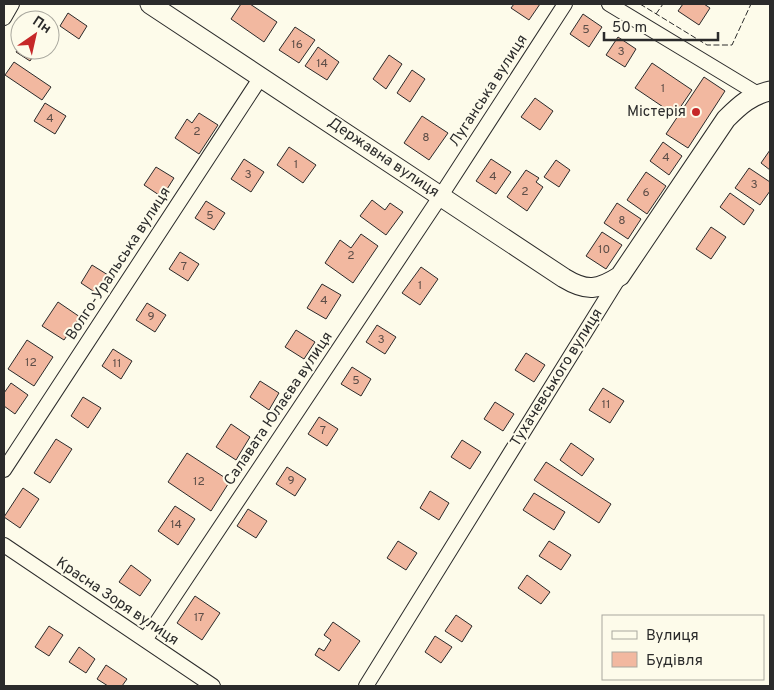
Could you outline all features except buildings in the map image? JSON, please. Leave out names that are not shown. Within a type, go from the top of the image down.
[{"type":"main road","name":"Державна вулиця","points":[[150,4],[577,286],[598,287],[610,283],[620,276]]},
{"type":"main road","name":"Тухачевського вулиця","points":[[620,276],[726,119],[741,104],[764,92]]},
{"type":"street","points":[[4,18],[12,4]]},
{"type":"street","name":"Луганська вулиця","points":[[440,196],[565,4]]},
{"type":"street","points":[[609,4],[764,92]]},
{"type":"street","name":"Волго-Уральська вулиця","points":[[4,470],[261,77]]},
{"type":"street","name":"Салавата Юлаєва вулиця","points":[[145,640],[440,196]]},
{"type":"street","name":"Тухачевського вулиця","points":[[366,686],[620,276]]},
{"type":"street","name":"Красна Зоря вулиця","points":[[4,545],[213,686]]},
{"type":"fence","points":[[640,4],[707,45],[732,45],[751,4]]},
{"type":"fence","points":[[656,14],[663,4]]},
{"type":"place","name":"Містерія","points":[[696,112]]}]
